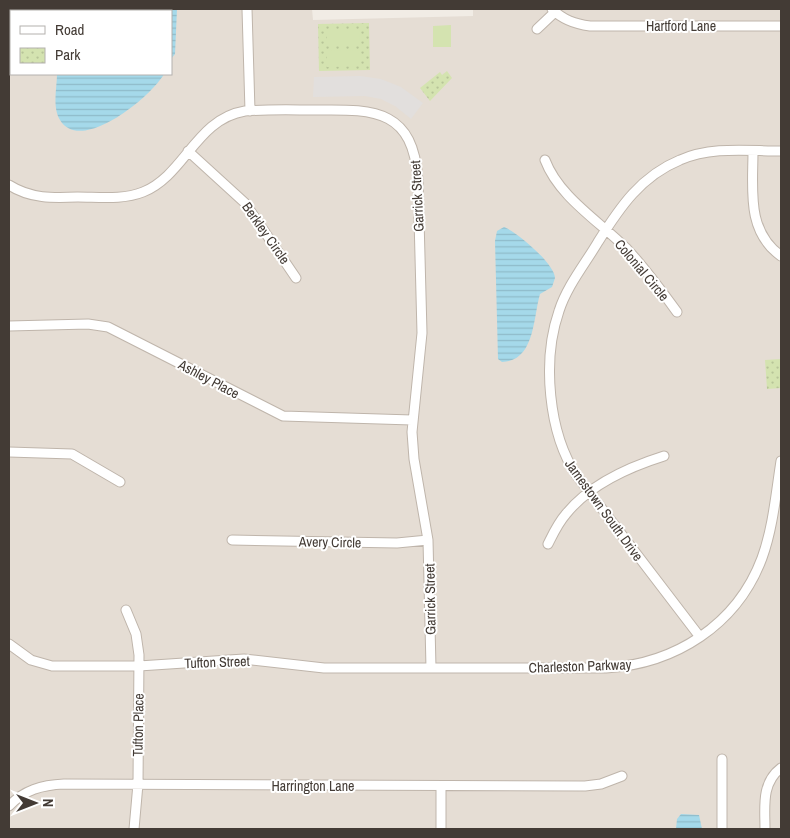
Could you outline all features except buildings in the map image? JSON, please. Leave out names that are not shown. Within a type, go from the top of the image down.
[{"type":"street","points":[[247,9],[250,111]]},
{"type":"street","points":[[537,29],[553,10]]},
{"type":"street","name":"Hartford Lane","points":[[553,10],[566,19],[580,24],[781,26]]},
{"type":"street","name":"Garrick Street","points":[[9,185],[27,195],[36,197],[132,195],[148,190],[162,180],[206,131],[220,119],[250,111],[359,109],[372,111],[395,122],[412,146],[417,160],[422,333],[412,420],[413,451],[428,540],[432,668]]},
{"type":"street","points":[[752,150],[754,217],[766,242],[781,256]]},
{"type":"street","name":"Jamestown South Drive","points":[[700,637],[590,493],[565,457],[555,427],[552,397],[552,346],[556,322],[565,296],[606,229],[633,191],[647,178],[666,166],[704,152],[781,150]]},
{"type":"street","name":"Berkley Circle","points":[[188,151],[245,203],[296,278]]},
{"type":"street","name":"Colonial Circle","points":[[544,160],[557,184],[637,260],[677,312]]},
{"type":"street","name":"Ashley Place","points":[[9,326],[88,324],[108,327],[271,412],[288,418],[412,420]]},
{"type":"street","points":[[9,452],[72,454],[120,482]]},
{"type":"street","points":[[548,544],[564,516],[590,493],[631,468],[664,456]]},
{"type":"street","name":"Charleston Parkway","points":[[432,668],[623,667],[666,656],[700,637],[728,612],[746,591],[756,571],[767,542],[781,461]]},
{"type":"street","name":"Avery Circle","points":[[232,540],[397,543],[428,540]]},
{"type":"street","name":"Tufton Place","points":[[126,610],[136,634],[139,666],[138,784],[134,829]]},
{"type":"street","name":"Tufton Street","points":[[9,644],[27,658],[43,665],[139,666],[244,660],[324,668],[432,668]]},
{"type":"street","points":[[722,759],[722,829]]},
{"type":"street","points":[[765,829],[767,787],[772,777],[781,768]]},
{"type":"street","name":"Harrington Lane","points":[[9,806],[23,794],[44,786],[138,784],[595,786],[622,776]]},
{"type":"street","points":[[441,786],[441,829]]},
{"type":"shaded area","points":[[9,9],[312,9],[313,20],[473,16],[473,9],[781,9],[781,829],[9,829]]},
{"type":"shaded area","points":[[360,76],[381,79],[401,87],[423,103],[411,119],[395,106],[381,99],[365,96],[313,97],[314,77]]},
{"type":"green space","points":[[369,23],[370,70],[319,71],[318,24]]},
{"type":"green space","points":[[451,25],[451,47],[433,47],[433,26]]},
{"type":"green space","points":[[327,30],[359,30],[360,45],[327,45]]},
{"type":"green space","points":[[360,50],[360,66],[327,67],[327,51]]},
{"type":"green space","points":[[447,71],[452,78],[430,101],[420,88],[440,72],[442,75]]},
{"type":"green space","points":[[781,359],[781,388],[767,389],[765,360]]},
{"type":"water","points":[[177,9],[175,54],[172,58],[172,10],[51,10]]},
{"type":"water","points":[[57,75],[163,75],[146,95],[115,118],[99,127],[83,131],[70,129],[60,120],[56,103]]},
{"type":"water","points":[[504,227],[526,242],[542,257],[549,265],[555,278],[552,287],[540,294],[534,326],[527,346],[513,360],[502,362],[498,359],[495,241],[497,231]]},
{"type":"water","points":[[681,814],[699,815],[702,829],[676,829],[677,819]]}]
